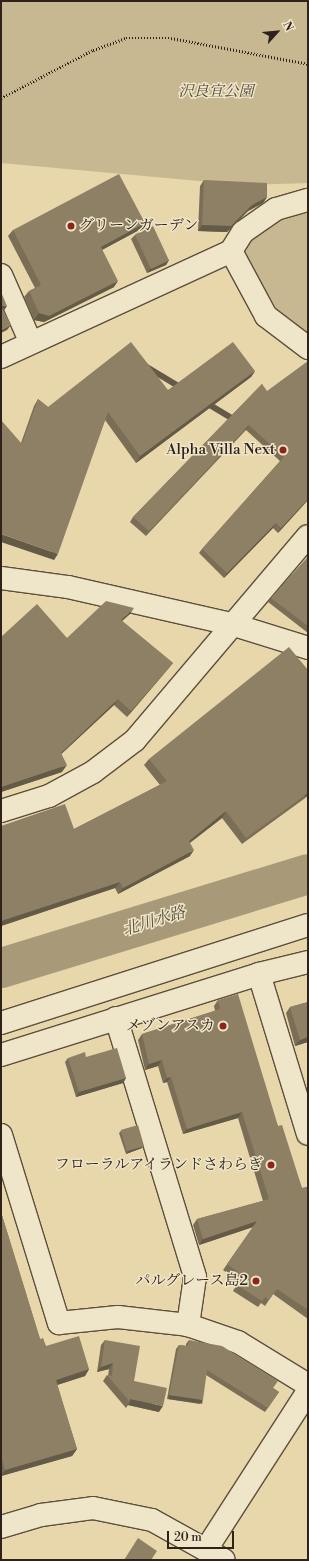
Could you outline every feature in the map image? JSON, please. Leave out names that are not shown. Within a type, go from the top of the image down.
[{"type":"street","points":[[1,357],[30,342],[231,251],[243,232],[276,209],[308,200]]},
{"type":"street","points":[[231,251],[266,316],[308,348]]},
{"type":"street","points":[[1,275],[30,342]]},
{"type":"street","points":[[1,811],[49,796],[93,772],[135,740],[231,624],[308,536]]},
{"type":"street","points":[[1,578],[68,587],[231,624],[308,648]]},
{"type":"street","points":[[1,1023],[308,925]]},
{"type":"street","points":[[1,1055],[259,974],[308,962]]},
{"type":"street","points":[[259,974],[308,1134]]},
{"type":"street","points":[[116,1018],[195,1277],[188,1324]]},
{"type":"street","points":[[1,1134],[59,1323],[118,1317],[188,1324],[238,1342],[308,1385]]},
{"type":"street","points":[[1,1527],[41,1515],[93,1508],[152,1520],[215,1554],[308,1391]]},
{"type":"path","points":[[1,98],[93,50],[126,38],[171,38],[308,64]]},
{"type":"green space","name":"沢良宜公園","points":[[1,1],[308,1],[308,183],[243,185],[1,163]]},
{"type":"green space","points":[[308,213],[308,336],[277,310],[244,252],[247,241],[281,218]]},
{"type":"building","points":[[119,174],[145,223],[101,247],[118,281],[49,316],[39,313],[29,291],[41,285],[13,230]]},
{"type":"building","points":[[204,180],[267,183],[267,197],[252,205],[231,226],[202,225]]},
{"type":"building","points":[[153,226],[169,260],[151,269],[135,234]]},
{"type":"building","points":[[1,292],[7,306],[1,305]]},
{"type":"building","points":[[1,306],[11,325],[1,330]]},
{"type":"building","points":[[131,342],[168,390],[233,342],[255,371],[140,456],[108,412],[58,554],[1,534],[1,420],[22,444],[38,399],[48,407]]},
{"type":"building","points":[[308,361],[308,480],[306,482],[308,484],[308,499],[281,528],[276,523],[227,573],[202,549],[284,457],[249,425],[149,531],[133,517],[262,384],[267,391]]},
{"type":"building","points":[[308,557],[308,626],[271,598]]},
{"type":"building","points":[[106,601],[134,608],[121,620],[173,663],[131,711],[118,699],[61,753],[67,765],[1,787],[1,637],[37,604],[67,638]]},
{"type":"building","points":[[289,647],[308,670],[308,793],[246,838],[226,811],[189,841],[194,850],[123,888],[120,882],[1,921],[1,826],[65,804],[74,829],[167,781],[149,759]]},
{"type":"building","points":[[238,994],[278,1126],[282,1125],[302,1188],[308,1187],[308,1310],[277,1289],[269,1300],[265,1297],[262,1301],[237,1285],[240,1281],[234,1276],[237,1271],[227,1264],[257,1221],[203,1239],[197,1219],[269,1199],[242,1112],[187,1129],[171,1077],[167,1078],[162,1060],[149,1064],[142,1034],[220,1009],[218,1000]]},
{"type":"building","points":[[308,1002],[308,1037],[300,1040],[290,1007]]},
{"type":"building","points":[[117,1048],[126,1078],[79,1092],[68,1058],[85,1052],[86,1057]]},
{"type":"building","points":[[138,1125],[144,1146],[127,1151],[121,1130]]},
{"type":"building","points":[[1,1212],[40,1339],[43,1338],[46,1346],[79,1336],[89,1369],[56,1380],[77,1449],[5,1470],[1,1456]]},
{"type":"building","points":[[105,1340],[140,1346],[134,1381],[167,1388],[163,1406],[130,1399],[130,1402],[107,1375],[112,1376],[113,1363],[101,1367]]},
{"type":"building","points":[[189,1340],[222,1346],[278,1381],[273,1388],[279,1392],[268,1408],[207,1370],[203,1400],[169,1395],[179,1345],[188,1346]]},
{"type":"building","points":[[138,1538],[157,1551],[151,1560],[124,1560]]},
{"type":"waterway","name":"北川水路","points":[[1,968],[308,874]]},
{"type":"place","name":"グリーンガーデン","points":[[71,226]]},
{"type":"place","name":"Alpha Villa Next","points":[[283,450]]},
{"type":"place","name":"メゾンアスカ","points":[[223,1026]]},
{"type":"place","name":"フローラルアイランドさわらぎ","points":[[271,1165]]},
{"type":"place","name":"パルグレース島2","points":[[256,1281]]}]
